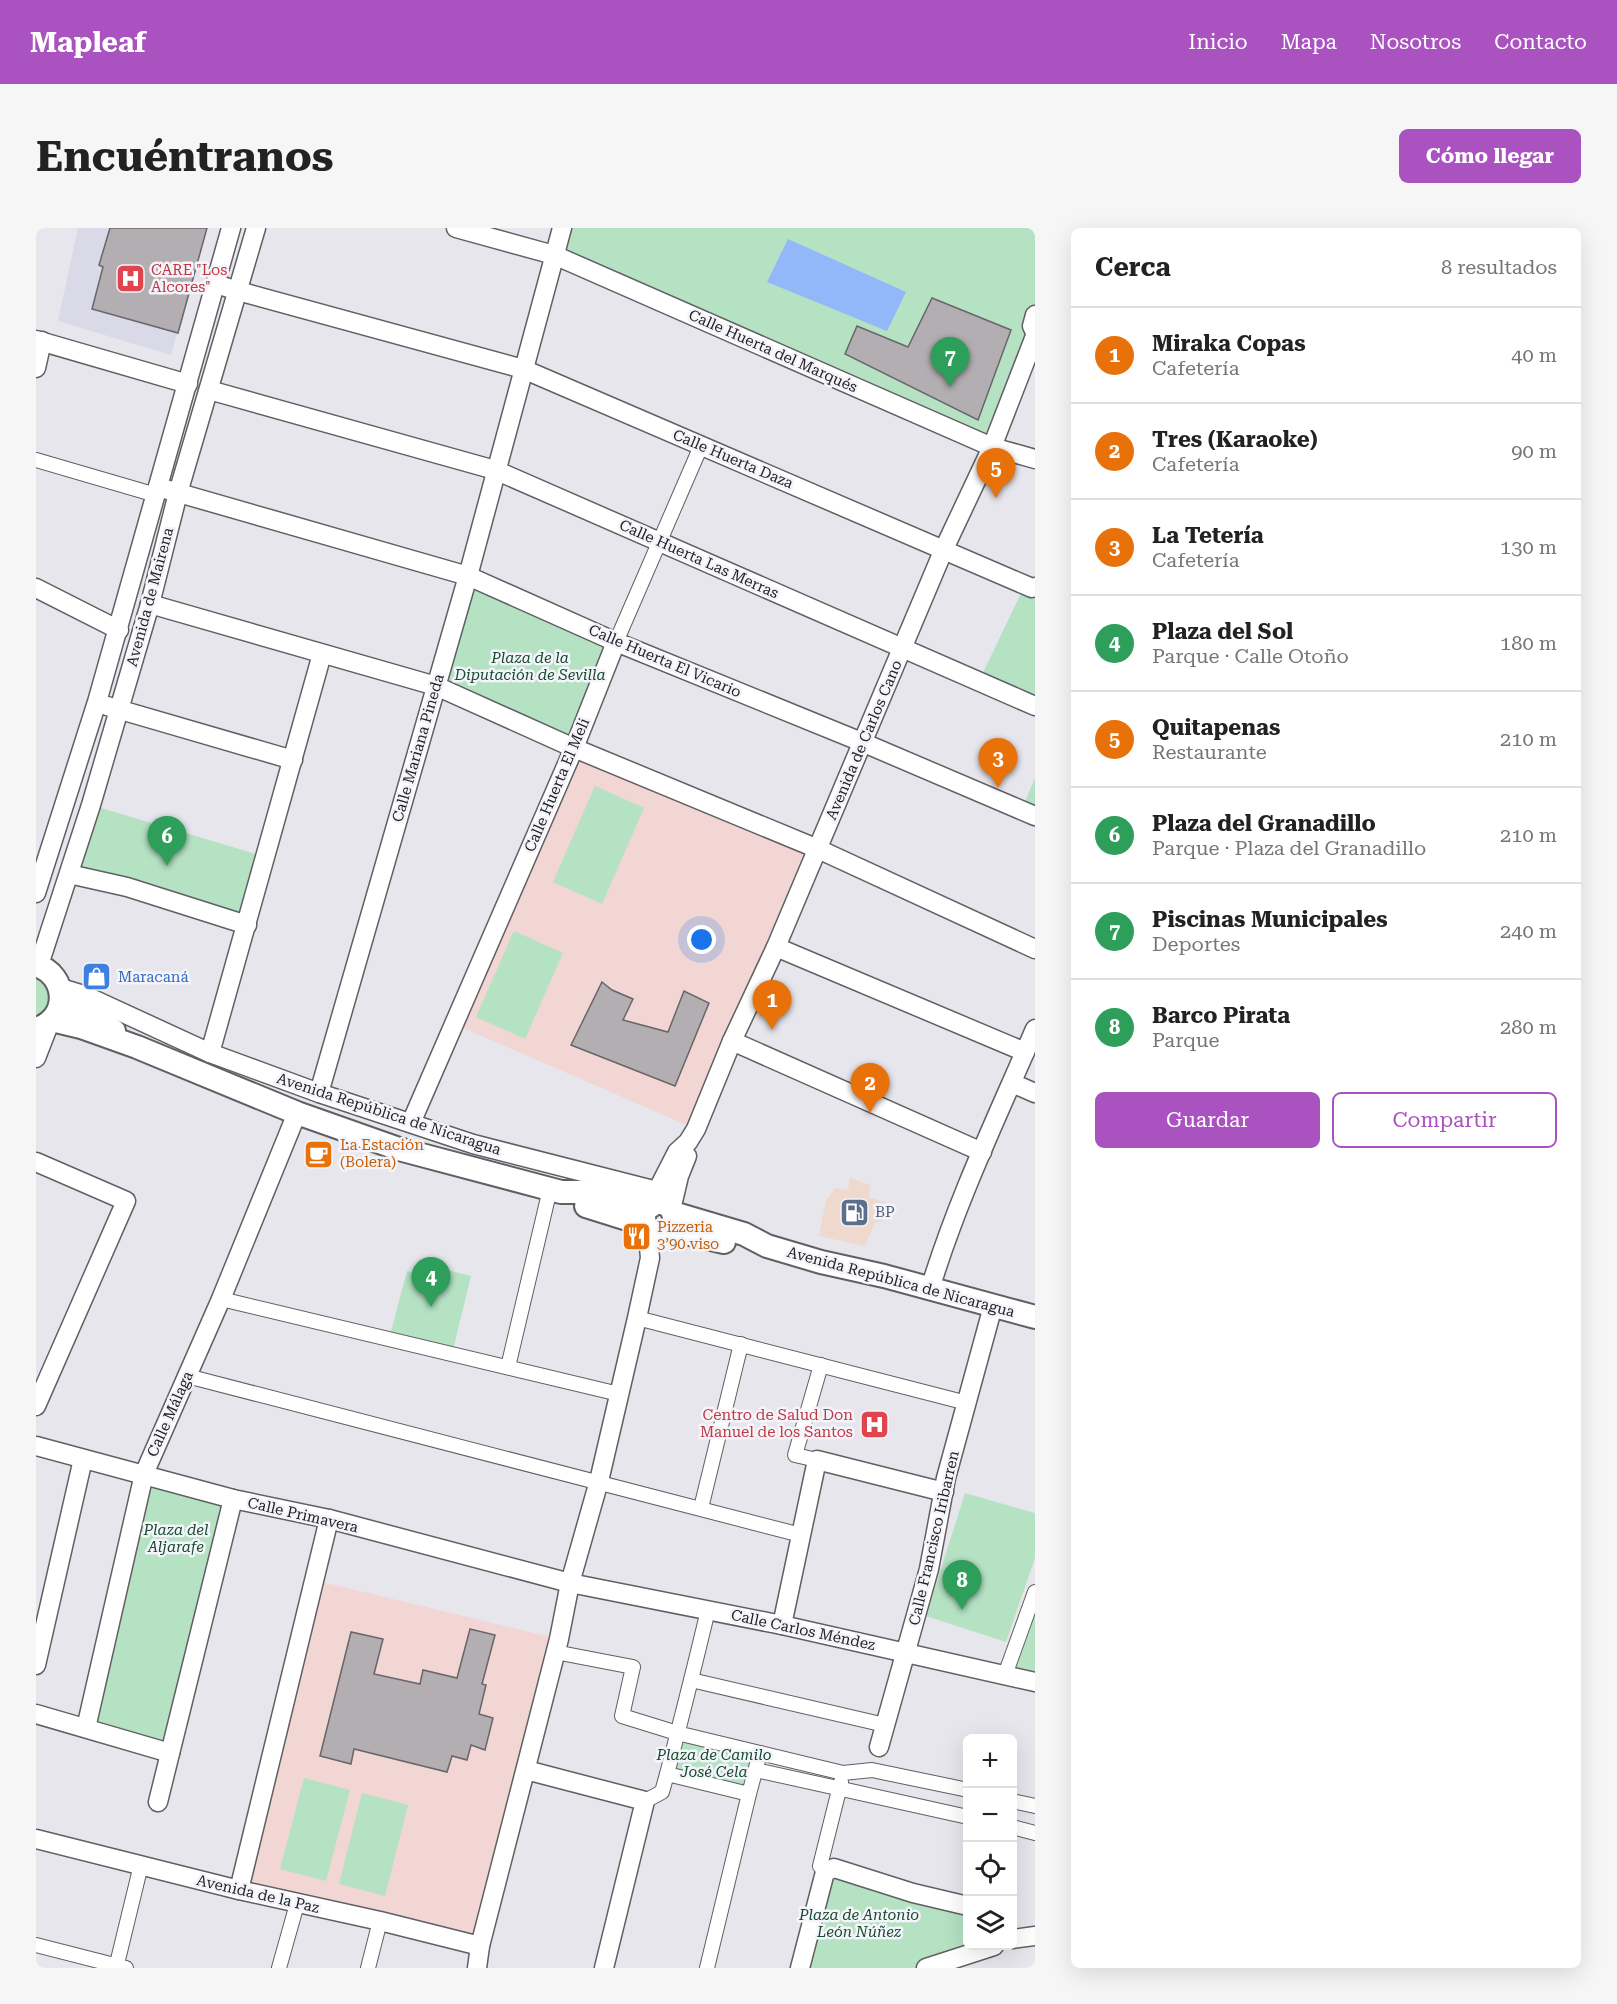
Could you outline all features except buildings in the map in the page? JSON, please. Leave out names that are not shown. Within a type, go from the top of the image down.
[{"type":"street","points":[[36,893],[98,702],[231,228]]},
{"type":"street","name":"Avenida de Mairena","points":[[37,965],[69,874],[150,604],[178,493],[256,228]]},
{"type":"street","name":"Calle Huerta del Marqués","points":[[456,228],[554,255],[992,447],[1035,459]]},
{"type":"street","name":"Calle Mariana Pineda","points":[[319,1093],[468,576],[561,228]]},
{"type":"street","name":"Calle Huerta Daza","points":[[216,284],[523,369],[944,549],[1034,591]]},
{"type":"street","points":[[1035,315],[1032,326],[1035,334]]},
{"type":"street","name":"Avenida de Carlos Cano","points":[[477,1968],[480,1946],[526,1770],[570,1582],[599,1481],[638,1318],[659,1215],[687,1158],[688,1142],[696,1129],[732,1041],[776,947],[944,549],[992,447],[1035,334]]},
{"type":"street","points":[[36,368],[39,340],[188,384]]},
{"type":"street","name":"Calle Huerta Las Merras","points":[[209,390],[495,470],[1035,706]]},
{"type":"street","name":"Calle Huerta El Meli","points":[[411,1123],[574,748],[616,642],[701,446]]},
{"type":"street","points":[[36,460],[157,491]]},
{"type":"street","name":"Calle Huerta El Vicario","points":[[157,491],[178,493],[468,576],[616,642],[864,743],[1035,816]]},
{"type":"street","points":[[36,588],[118,630]]},
{"type":"street","points":[[150,604],[436,687],[574,748],[818,849],[1035,949]]},
{"type":"street","points":[[210,1053],[322,654]]},
{"type":"street","points":[[98,702],[118,710],[292,760]]},
{"type":"street","points":[[69,874],[128,887],[247,925]]},
{"type":"street","points":[[776,947],[1025,1052]]},
{"type":"street","points":[[36,1058],[46,1024],[60,1008],[61,991],[53,975],[37,965]]},
{"type":"street","name":"Avenida República de Nicaragua","points":[[61,991],[84,995],[210,1053],[319,1093],[473,1144],[659,1215]]},
{"type":"street","name":"Avenida República de Nicaragua","points":[[61,991],[137,1047]]},
{"type":"street","name":"Avenida República de Nicaragua","points":[[46,1024],[81,1027],[137,1047],[297,1113],[399,1149],[555,1190],[582,1192],[659,1215],[744,1234],[767,1246],[821,1262],[1035,1317]]},
{"type":"street","points":[[930,1289],[939,1258],[1035,1029]]},
{"type":"street","points":[[732,1041],[982,1152]]},
{"type":"street","points":[[1012,1083],[1035,1093]]},
{"type":"street","name":"Calle Málaga","points":[[86,1728],[144,1474],[221,1299],[297,1113]]},
{"type":"street","points":[[36,1162],[126,1201],[36,1406]]},
{"type":"street","points":[[508,1367],[555,1190]]},
{"type":"street","points":[[221,1299],[619,1394]]},
{"type":"street","name":"Calle Francisco Iribarren","points":[[872,1770],[929,1569],[946,1478],[993,1306]]},
{"type":"street","points":[[638,1318],[967,1403]]},
{"type":"street","points":[[701,1508],[741,1344]]},
{"type":"street","points":[[820,1365],[795,1455],[944,1492]]},
{"type":"street","points":[[187,1376],[801,1535]]},
{"type":"street","name":"Calle Primavera","points":[[36,1446],[83,1460],[233,1498],[328,1519],[570,1582]]},
{"type":"street","points":[[36,1665],[43,1604],[83,1460]]},
{"type":"street","points":[[782,1625],[817,1460]]},
{"type":"street","points":[[158,1802],[233,1498]]},
{"type":"street","points":[[239,1890],[328,1519]]},
{"type":"street","name":"Calle Carlos Méndez","points":[[570,1582],[782,1625],[1035,1682]]},
{"type":"street","points":[[1005,1675],[1035,1592]]},
{"type":"street","points":[[526,1770],[645,1801],[662,1792],[708,1610]]},
{"type":"street","points":[[555,1652],[633,1667],[622,1716],[677,1733],[843,1773],[872,1770],[963,1789]]},
{"type":"street","points":[[691,1680],[885,1725]]},
{"type":"street","points":[[36,1714],[170,1753]]},
{"type":"street","points":[[707,1968],[760,1753]]},
{"type":"street","points":[[756,1770],[963,1816]]},
{"type":"street","points":[[825,1872],[820,1866],[843,1773]]},
{"type":"street","points":[[667,1774],[749,1794]]},
{"type":"street","points":[[916,1804],[923,1780]]},
{"type":"street","points":[[604,1968],[645,1801]]},
{"type":"street","points":[[1017,1802],[1035,1806]]},
{"type":"street","points":[[1017,1828],[1035,1833]]},
{"type":"street","name":"Avenida de la Paz","points":[[36,1839],[297,1904],[380,1921],[480,1946]]},
{"type":"street","points":[[36,1945],[120,1967],[141,1865]]},
{"type":"street","points":[[825,1872],[834,1868],[913,1893],[963,1905]]},
{"type":"street","points":[[800,1968],[825,1872]]},
{"type":"street","points":[[279,1968],[297,1904]]},
{"type":"street","points":[[368,1968],[380,1921]]},
{"type":"street","points":[[926,1968],[982,1950]]},
{"type":"shaded area","name":"CARE \"Los Alcores\"","points":[[78,228],[207,228],[171,355],[58,321]]},
{"type":"shaded area","points":[[574,748],[818,849],[696,1129],[454,1024]]},
{"type":"shaded area","name":"BP","points":[[850,1178],[870,1185],[869,1197],[886,1203],[882,1222],[875,1222],[865,1246],[819,1236],[826,1201],[835,1188],[848,1190]]},
{"type":"shaded area","points":[[314,1580],[559,1639],[480,1946],[239,1890]]},
{"type":"green space","points":[[562,228],[1035,228],[1035,315],[992,447],[554,255]]},
{"type":"green space","name":"Plaza de la Diputación de Sevilla","points":[[468,576],[616,642],[574,748],[436,686]]},
{"type":"green space","points":[[1025,585],[1032,588],[1035,598],[1035,706],[979,681]]},
{"type":"green space","points":[[1035,778],[1035,816],[1021,811]]},
{"type":"green space","points":[[595,786],[644,808],[602,904],[553,882]]},
{"type":"green space","points":[[91,805],[266,857],[247,925],[69,874]]},
{"type":"green space","points":[[514,931],[563,953],[525,1039],[476,1017]]},
{"type":"green space","points":[[36,970],[56,1000],[36,1023]]},
{"type":"green space","points":[[421,1263],[471,1276],[452,1354],[389,1339],[407,1271],[416,1274]]},
{"type":"green space","name":"Plaza del Aljarafe","points":[[144,1474],[233,1499],[170,1753],[86,1728]]},
{"type":"green space","points":[[965,1493],[1035,1513],[1035,1558],[1006,1642],[926,1616]]},
{"type":"green space","points":[[1035,1592],[1035,1682],[1005,1675]]},
{"type":"green space","name":"Plaza de Camilo José Cela","points":[[677,1733],[760,1753],[749,1794],[667,1774]]},
{"type":"green space","points":[[304,1778],[350,1790],[326,1881],[280,1869]]},
{"type":"green space","points":[[362,1793],[408,1805],[385,1896],[339,1884]]},
{"type":"green space","name":"Plaza de Antonio León Núñez","points":[[825,1872],[963,1905],[963,1949],[926,1968],[800,1968]]},
{"type":"water","points":[[788,239],[906,292],[887,331],[767,282]]},
{"type":"place","name":"CARE \"Los Alcores\"","points":[[130,279]]},
{"type":"place","name":"Piscinas Municipales","points":[[950,387]]},
{"type":"place","name":"Quitapenas","points":[[996,498]]},
{"type":"place","name":"La Tetería","points":[[998,788]]},
{"type":"place","name":"Plaza del Granadillo","points":[[167,866]]},
{"type":"place","name":"Maracaná","points":[[97,977]]},
{"type":"place","name":"Miraka Copas","points":[[772,1030]]},
{"type":"place","name":"Tres (Karaoke)","points":[[870,1113]]},
{"type":"place","name":"La Estación (Bolera)","points":[[319,1154]]},
{"type":"place","name":"BP","points":[[854,1212]]},
{"type":"place","name":"Pizzeria 3’90 viso","points":[[636,1236]]},
{"type":"place","name":"Plaza del Sol","points":[[431,1307]]},
{"type":"place","name":"Centro de Salud Don Manuel de los Santos","points":[[874,1424]]},
{"type":"place","name":"Barco Pirata","points":[[962,1610]]}]
